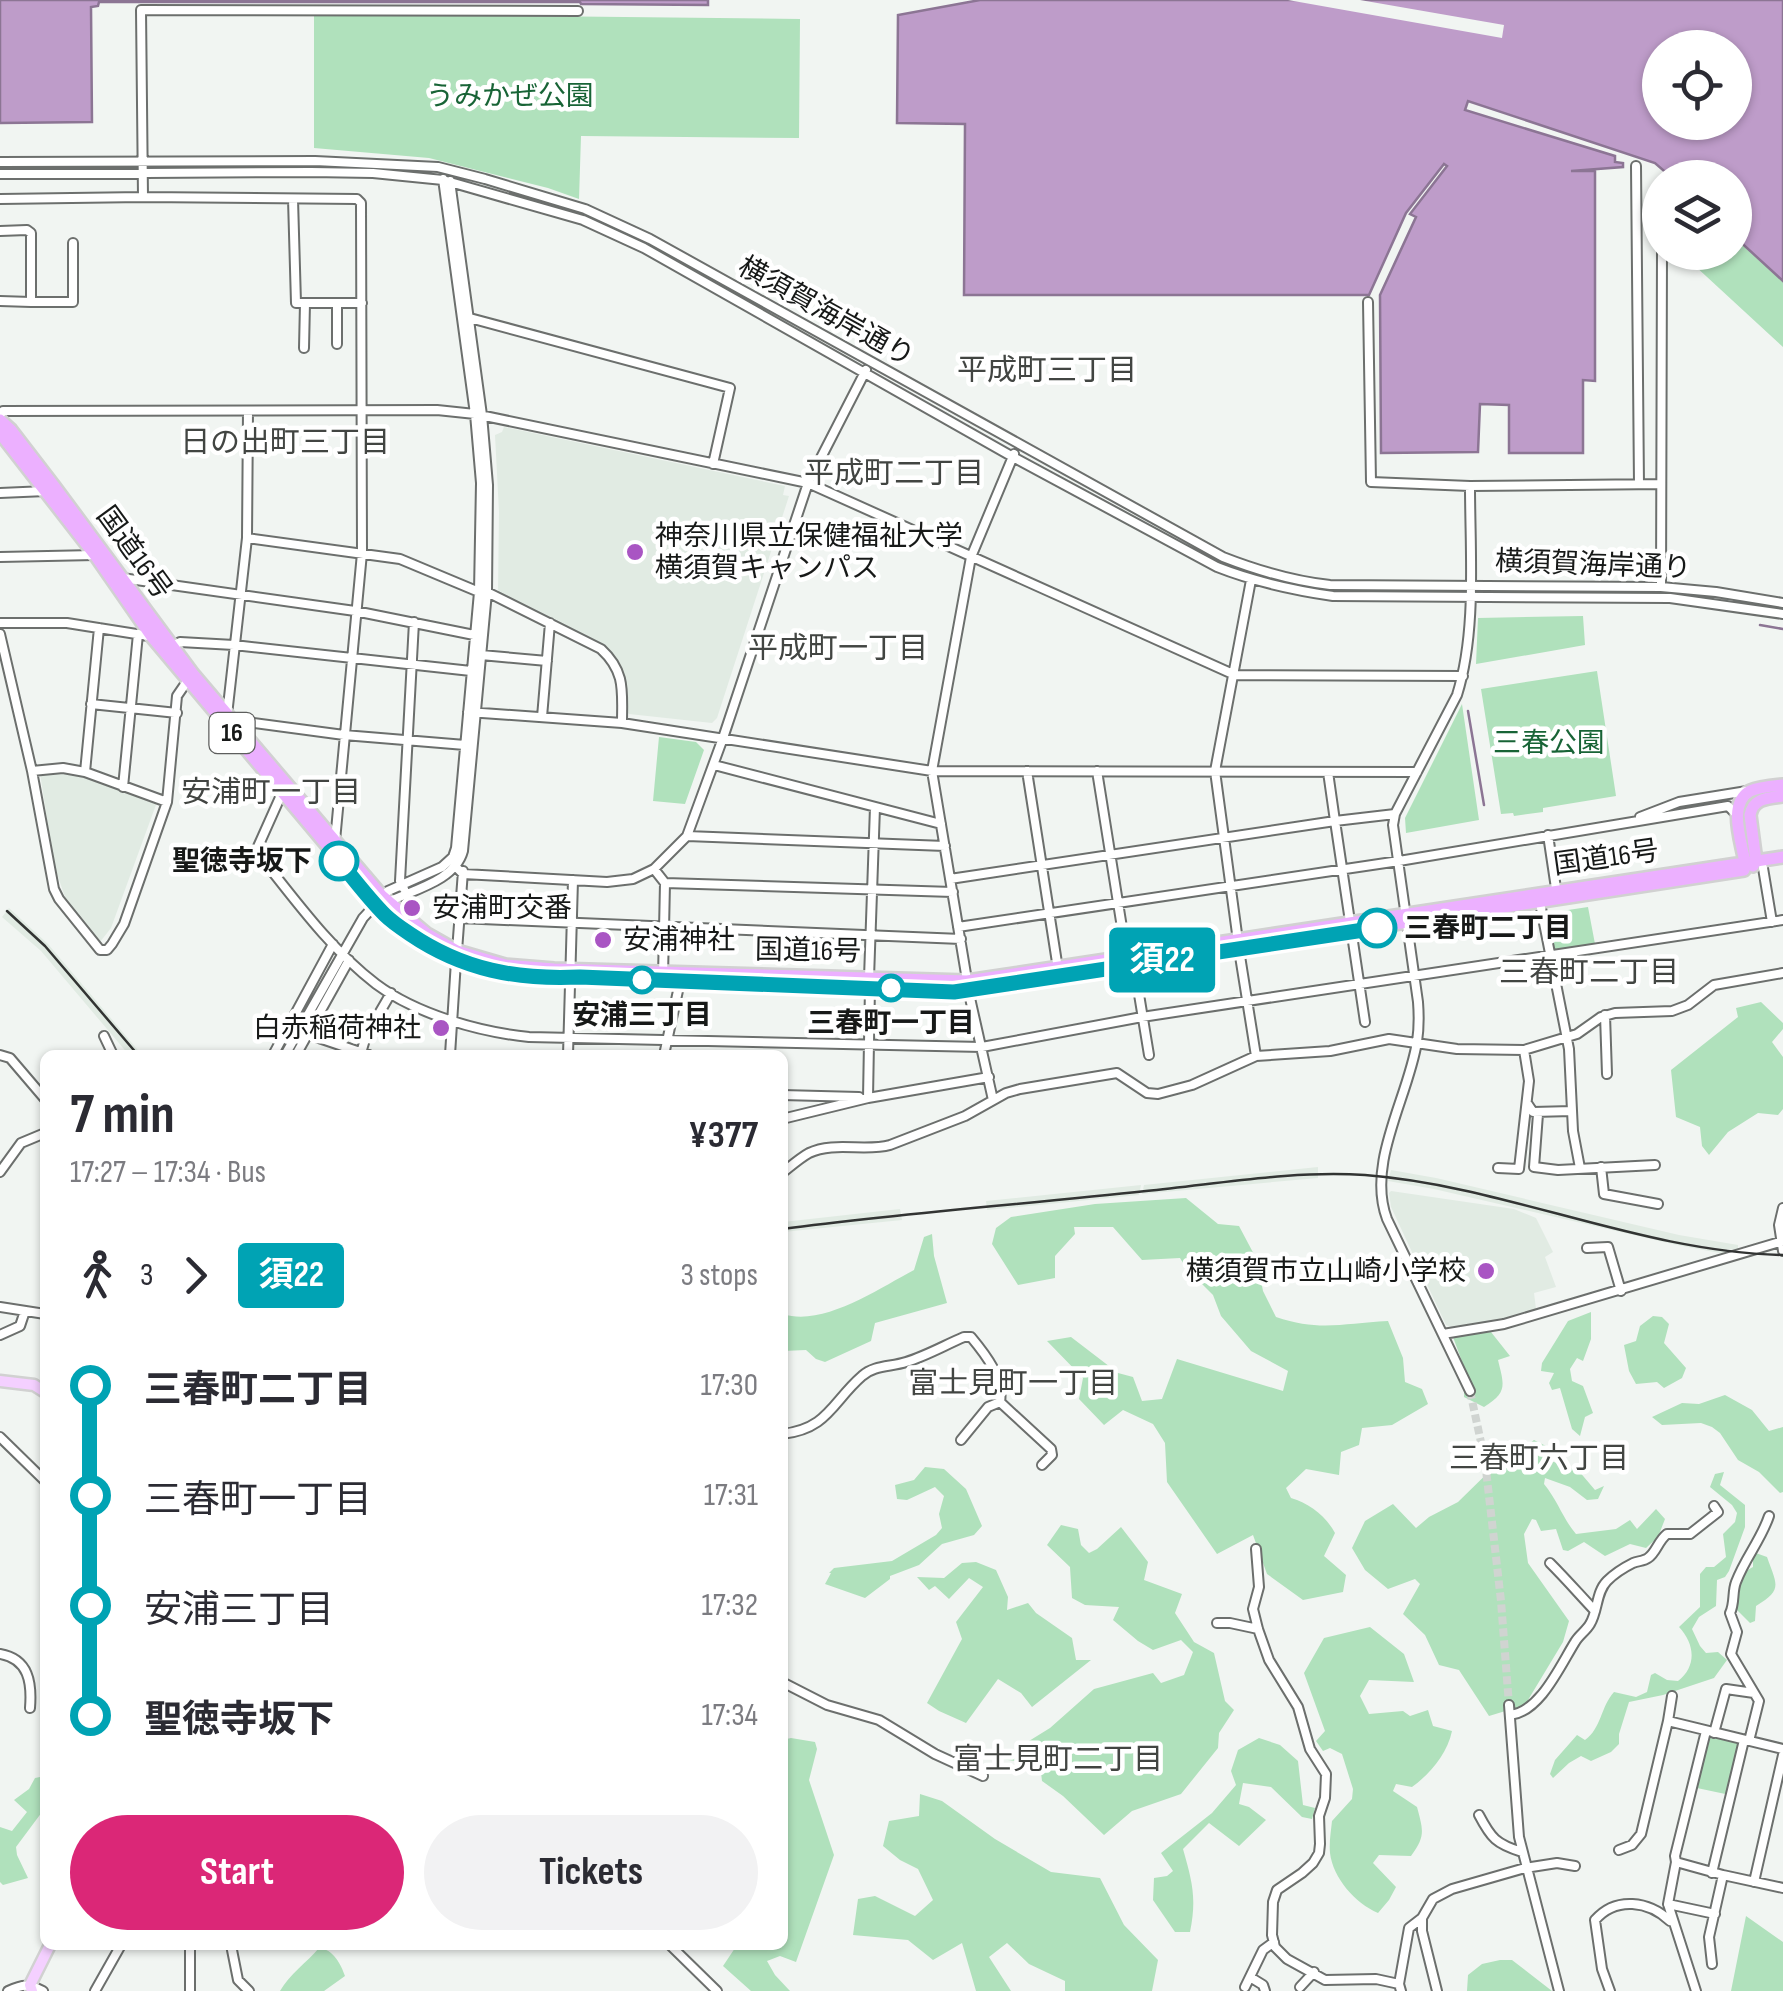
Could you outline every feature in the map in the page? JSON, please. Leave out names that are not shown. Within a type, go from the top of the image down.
[{"type":"highway","name":"国道16号","points":[[0,417],[54,486],[152,637],[230,718],[382,902]]},
{"type":"highway","name":"国道16号","points":[[0,433],[100,554]]},
{"type":"highway","name":"国道16号","points":[[117,579],[282,792],[382,902],[457,956],[505,966],[570,974],[968,985],[1754,865]]},
{"type":"highway","points":[[1754,865],[1738,816],[1739,802],[1752,790],[1783,785]]},
{"type":"highway","points":[[1754,865],[1751,808],[1762,799],[1783,796]]},
{"type":"highway","points":[[1754,865],[1783,857]]},
{"type":"highway","points":[[1754,865],[1783,865]]},
{"type":"highway","name":"国道16号","points":[[1406,918],[1540,903],[1557,895]]},
{"type":"main road","points":[[0,1380],[40,1389]]},
{"type":"main road","points":[[31,1988],[48,1950]]},
{"type":"street","points":[[144,197],[141,10],[578,11]]},
{"type":"street","name":"横須賀海岸通り","points":[[0,162],[316,161],[445,169],[585,210],[650,239],[1018,445],[1224,557],[1257,570],[1294,581],[1330,585],[1661,587],[1783,603]]},
{"type":"street","points":[[1636,166],[1639,484]]},
{"type":"street","points":[[445,169],[478,415],[483,592],[471,671],[450,1050]]},
{"type":"street","points":[[0,174],[373,173],[446,181],[583,220],[644,248],[1013,457],[1217,567],[1251,580],[1333,596],[1670,598],[1783,614]]},
{"type":"street","points":[[0,199],[357,199],[361,203],[362,553],[334,841]]},
{"type":"street","points":[[293,199],[296,303],[362,303]]},
{"type":"street","points":[[0,230],[30,233],[30,302]]},
{"type":"street","points":[[0,301],[74,302],[73,243]]},
{"type":"street","points":[[1637,267],[1642,267]]},
{"type":"street","points":[[1661,587],[1662,270]]},
{"type":"street","points":[[1368,302],[1370,482],[1470,486],[1661,484]]},
{"type":"street","points":[[304,303],[304,348]]},
{"type":"street","points":[[337,303],[337,344]]},
{"type":"street","points":[[465,317],[730,388],[713,464]]},
{"type":"street","points":[[428,874],[459,871],[607,882],[633,879],[654,868],[687,836],[808,484],[869,361]]},
{"type":"street","points":[[0,417],[4,411],[437,410],[478,415],[808,484],[1235,675],[1463,676]]},
{"type":"street","points":[[248,411],[247,538],[230,718],[344,735],[464,745]]},
{"type":"street","points":[[993,1100],[968,985],[932,771],[971,557],[1018,445]]},
{"type":"street","points":[[1470,486],[1470,598],[1463,676],[1393,825],[1418,1002],[1417,1043],[1383,1166],[1380,1191],[1387,1219],[1470,1390]]},
{"type":"street","points":[[0,493],[46,491]]},
{"type":"street","points":[[247,538],[416,564],[550,623],[601,649],[617,667],[622,723]]},
{"type":"street","points":[[0,557],[100,554]]},
{"type":"street","points":[[117,579],[356,611],[479,636]]},
{"type":"street","points":[[1251,580],[1216,772],[1256,1056]]},
{"type":"street","points":[[0,622],[66,624],[152,637]]},
{"type":"street","points":[[404,889],[400,880],[414,622]]},
{"type":"street","points":[[542,717],[550,623]]},
{"type":"street","points":[[85,772],[99,628]]},
{"type":"street","points":[[0,634],[4,679],[32,772],[54,890],[100,950],[112,944],[124,924],[167,802],[178,696],[190,677]]},
{"type":"street","points":[[123,786],[138,634]]},
{"type":"street","points":[[299,1050],[363,918],[453,857],[464,745],[481,655],[479,636]]},
{"type":"street","points":[[171,647],[180,642],[234,645],[471,671]]},
{"type":"street","points":[[481,655],[547,661]]},
{"type":"street","points":[[91,704],[176,713]]},
{"type":"street","points":[[471,712],[622,723],[932,771],[1417,772]]},
{"type":"street","points":[[714,765],[941,824]]},
{"type":"street","points":[[32,772],[63,768],[85,772],[167,802]]},
{"type":"street","points":[[1027,771],[1059,971]]},
{"type":"street","points":[[1097,771],[1118,902],[1149,1054]]},
{"type":"street","points":[[1328,772],[1365,1022]]},
{"type":"street","points":[[1626,822],[1679,802],[1752,790]]},
{"type":"street","points":[[282,792],[256,851],[334,944],[391,993],[452,1020],[500,1034],[982,1046],[1142,1017],[1783,920]]},
{"type":"street","points":[[958,928],[1728,806],[1738,816]]},
{"type":"street","points":[[868,1098],[875,807]]},
{"type":"street","points":[[950,879],[1396,814]]},
{"type":"street","points":[[1548,835],[1557,895]]},
{"type":"street","points":[[687,836],[945,846]]},
{"type":"street","points":[[453,857],[459,871]]},
{"type":"street","points":[[1754,865],[1772,922]]},
{"type":"street","points":[[654,868],[665,883],[663,976]]},
{"type":"street","points":[[404,889],[459,871]]},
{"type":"street","points":[[568,1050],[572,880]]},
{"type":"street","points":[[665,883],[952,892]]},
{"type":"street","points":[[1540,903],[1567,1037],[1580,1168]]},
{"type":"street","points":[[460,918],[960,939]]},
{"type":"street","points":[[276,1050],[334,944]]},
{"type":"street","points":[[288,1050],[345,956]]},
{"type":"street","points":[[788,1168],[820,1150],[890,1145],[965,1116],[1020,1088],[1117,1073],[1147,1093],[1158,1094],[1202,1081],[1256,1056],[1330,1051],[1390,1039],[1474,1051],[1524,1050],[1577,1034],[1615,1012],[1672,1010],[1688,1005],[1714,985],[1783,974]]},
{"type":"street","points":[[665,1050],[681,977]]},
{"type":"street","points":[[365,1050],[366,1036],[391,993]]},
{"type":"street","points":[[1605,1016],[1607,1074]]},
{"type":"street","points":[[307,1034],[353,1050]]},
{"type":"street","points":[[104,1036],[110,1050]]},
{"type":"street","points":[[777,1042],[777,1050]]},
{"type":"street","points":[[1498,1168],[1519,1169],[1529,1081],[1524,1050]]},
{"type":"street","points":[[0,1055],[10,1058],[40,1094]]},
{"type":"street","points":[[788,1118],[868,1098],[989,1077]]},
{"type":"street","points":[[788,1095],[868,1098]]},
{"type":"street","points":[[1527,1103],[1538,1114],[1572,1111]]},
{"type":"street","points":[[1538,1114],[1534,1167],[1558,1170],[1655,1165]]},
{"type":"street","points":[[0,1172],[21,1142],[40,1135]]},
{"type":"street","points":[[1601,1168],[1604,1194],[1658,1204]]},
{"type":"street","points":[[1443,1334],[1488,1328],[1782,1245],[1779,1224],[1783,1208]]},
{"type":"street","points":[[1587,1248],[1608,1247],[1621,1290]]},
{"type":"street","points":[[0,1307],[40,1313]]},
{"type":"street","points":[[0,1335],[20,1326],[26,1311]]},
{"type":"street","points":[[788,1433],[810,1428],[872,1369],[907,1362],[964,1337],[972,1337],[984,1352],[1002,1388],[1000,1402]]},
{"type":"street","points":[[962,1440],[988,1407],[1000,1402]]},
{"type":"street","points":[[1000,1402],[1037,1442],[1051,1449],[1052,1455],[1042,1465]]},
{"type":"street","points":[[0,1438],[40,1475]]},
{"type":"street","points":[[1510,1715],[1521,1714],[1538,1701],[1591,1623],[1608,1580],[1630,1564],[1648,1558],[1667,1534],[1695,1531],[1718,1512],[1714,1506]]},
{"type":"street","points":[[1712,1873],[1759,1705],[1731,1654],[1737,1632],[1730,1613],[1735,1584],[1769,1516]]},
{"type":"street","points":[[1256,1549],[1259,1588],[1253,1609],[1258,1629],[1269,1660],[1298,1707],[1310,1749],[1326,1774],[1318,1853],[1302,1873],[1277,1890],[1273,1902],[1274,1947],[1287,1959],[1326,1980],[1376,1979],[1400,1988],[1409,1928],[1422,1918],[1434,1900],[1452,1889],[1525,1868],[1556,1863],[1575,1866]]},
{"type":"street","points":[[1550,1563],[1595,1611]]},
{"type":"street","points":[[1217,1623],[1258,1629]]},
{"type":"street","points":[[0,1654],[25,1666],[31,1690],[30,1708]]},
{"type":"street","points":[[788,1685],[826,1705],[880,1720],[935,1754],[982,1776]]},
{"type":"street","points":[[1696,1991],[1668,1904],[1675,1856],[1726,1689],[1754,1693]]},
{"type":"street","points":[[1619,1850],[1632,1845],[1641,1834],[1672,1696]]},
{"type":"street","points":[[1509,1705],[1522,1852],[1559,1991]]},
{"type":"street","points":[[1668,1720],[1783,1752],[1754,1882]]},
{"type":"street","points":[[1479,1815],[1490,1836],[1505,1847],[1522,1852]]},
{"type":"street","points":[[1676,1862],[1783,1888]]},
{"type":"street","points":[[1712,1964],[1709,1937],[1724,1876]]},
{"type":"street","points":[[1668,1904],[1715,1914]]},
{"type":"street","points":[[1610,1991],[1602,1970],[1595,1920],[1602,1912],[1614,1906],[1648,1906],[1674,1924]]},
{"type":"street","points":[[1422,1918],[1437,1991]]},
{"type":"street","points":[[1245,1986],[1263,1950],[1274,1942]]},
{"type":"street","points":[[95,1991],[118,1950]]},
{"type":"street","points":[[190,1950],[190,1991]]},
{"type":"street","points":[[232,1950],[238,1980],[249,1991]]},
{"type":"street","points":[[675,1950],[718,1991]]},
{"type":"street","points":[[1300,1987],[1314,1972]]},
{"type":"street","points":[[1250,1977],[1264,1985],[1265,1991]]},
{"type":"street","points":[[8,1991],[21,1985],[43,1991]]},
{"type":"shaded area","points":[[0,0],[708,0],[708,5],[99,2],[91,7],[92,122],[0,123]]},
{"type":"shaded area","points":[[980,0],[1783,0],[1783,281],[1752,253],[1752,160],[1646,160],[1468,101],[1465,110],[1615,156],[1615,162],[1623,163],[1623,167],[1571,171],[1595,171],[1595,381],[1583,380],[1583,453],[1509,453],[1509,405],[1480,404],[1478,452],[1381,453],[1380,295],[1416,217],[1410,214],[1447,166],[1444,164],[1406,213],[1369,295],[964,295],[965,124],[897,123],[898,15]]},
{"type":"shaded area","name":"神奈川県立保健福祉大学 横須賀キャンパス","points":[[504,427],[785,486],[783,495],[789,496],[717,718],[712,723],[629,714],[625,710],[625,683],[618,662],[604,646],[498,593],[495,435]]},
{"type":"shaded area","points":[[67,771],[157,802],[111,928],[100,942],[66,900],[54,865],[40,773]]},
{"type":"shaded area","points":[[9,908],[48,944],[138,1050],[125,1050],[41,951],[2,917]]},
{"type":"shaded area","points":[[1318,1167],[1318,1178],[1142,1194],[1144,1185]]},
{"type":"shaded area","points":[[1391,1170],[1738,1245],[1738,1250],[1727,1249],[1725,1254],[1677,1245],[1388,1181]]},
{"type":"shaded area","points":[[1141,1185],[1139,1195],[987,1210],[986,1201]]},
{"type":"shaded area","name":"横須賀市立山崎小学校","points":[[1391,1191],[1514,1209],[1536,1218],[1553,1252],[1545,1257],[1556,1287],[1534,1293],[1536,1309],[1530,1312],[1497,1323],[1446,1325],[1391,1207]]},
{"type":"shaded area","points":[[900,1209],[902,1220],[788,1231],[788,1221]]},
{"type":"green space","name":"うみかぜ公園","points":[[428,12],[800,19],[799,138],[581,136],[579,199],[429,158],[314,148],[314,14]]},
{"type":"green space","points":[[1752,253],[1783,281],[1783,347],[1699,270],[1752,270]]},
{"type":"green space","points":[[1583,616],[1585,645],[1476,664],[1478,618]]},
{"type":"green space","name":"三春公園","points":[[1597,671],[1616,796],[1543,808],[1543,812],[1501,814],[1481,689]]},
{"type":"green space","name":"三春公園","points":[[1462,704],[1479,820],[1406,833],[1405,818]]},
{"type":"green space","points":[[659,737],[696,742],[704,750],[685,804],[653,801]]},
{"type":"green space","points":[[1588,907],[1595,944],[1554,951],[1548,913]]},
{"type":"green space","points":[[1761,1002],[1783,1023],[1783,1029],[1772,1042],[1783,1057],[1783,1109],[1778,1115],[1758,1113],[1728,1132],[1709,1155],[1702,1146],[1700,1127],[1676,1117],[1671,1070],[1738,1017],[1736,1008]]},
{"type":"green space","points":[[1186,1198],[1218,1224],[1239,1226],[1257,1260],[1263,1291],[1276,1317],[1319,1325],[1388,1321],[1403,1358],[1405,1382],[1422,1389],[1428,1404],[1392,1425],[1362,1428],[1359,1445],[1341,1452],[1339,1475],[1306,1469],[1286,1488],[1291,1498],[1316,1511],[1335,1533],[1324,1556],[1346,1575],[1343,1592],[1303,1600],[1267,1574],[1253,1535],[1217,1554],[1167,1482],[1165,1443],[1153,1424],[1123,1410],[1104,1425],[1079,1399],[1083,1378],[1047,1341],[1071,1337],[1118,1373],[1133,1377],[1142,1401],[1162,1399],[1177,1359],[1283,1391],[1288,1371],[1251,1351],[1221,1316],[1213,1295],[1180,1258],[1142,1260],[1113,1227],[1074,1227],[1075,1234],[1055,1256],[1055,1278],[1018,1285],[992,1244],[996,1228],[1011,1217],[1095,1204]]},
{"type":"green space","points":[[932,1234],[947,1303],[875,1323],[871,1341],[825,1362],[806,1350],[788,1351],[788,1315],[799,1317],[833,1311],[914,1270],[924,1237]]},
{"type":"green space","points":[[1591,1312],[1591,1339],[1583,1361],[1577,1358],[1570,1369],[1572,1381],[1583,1386],[1593,1413],[1585,1417],[1580,1436],[1572,1429],[1560,1388],[1552,1390],[1549,1383],[1554,1373],[1541,1371],[1568,1321]]},
{"type":"green space","points":[[1653,1316],[1662,1317],[1669,1324],[1664,1343],[1686,1368],[1682,1378],[1664,1388],[1657,1382],[1636,1384],[1624,1345],[1636,1341],[1640,1326]]},
{"type":"green space","points":[[1491,1332],[1510,1356],[1498,1360],[1501,1392],[1484,1407],[1464,1397],[1464,1367],[1453,1337]]},
{"type":"green space","points":[[1725,1395],[1752,1410],[1769,1431],[1783,1427],[1783,1492],[1738,1460],[1712,1427],[1701,1423],[1662,1425],[1652,1417],[1682,1403],[1699,1404]]},
{"type":"green space","points":[[1534,1440],[1546,1446],[1548,1460],[1578,1470],[1595,1490],[1604,1486],[1598,1499],[1587,1500],[1570,1487],[1545,1478],[1544,1484],[1576,1534],[1616,1529],[1630,1520],[1637,1529],[1656,1509],[1665,1519],[1658,1537],[1646,1548],[1630,1544],[1605,1556],[1584,1542],[1563,1550],[1556,1529],[1541,1531],[1532,1519],[1524,1534],[1528,1563],[1569,1621],[1563,1642],[1525,1705],[1489,1716],[1459,1670],[1439,1665],[1425,1635],[1403,1614],[1420,1584],[1415,1579],[1388,1589],[1365,1570],[1352,1548],[1365,1521],[1393,1504],[1416,1528],[1458,1502],[1506,1455]]},
{"type":"green space","points":[[925,1467],[944,1469],[966,1489],[982,1526],[974,1535],[942,1544],[919,1565],[890,1576],[865,1598],[825,1584],[834,1568],[892,1561],[942,1528],[939,1514],[944,1496],[935,1487],[907,1500],[897,1499],[895,1485],[914,1480]]},
{"type":"green space","points":[[1724,1472],[1720,1485],[1745,1505],[1745,1527],[1729,1571],[1717,1580],[1716,1606],[1699,1617],[1692,1629],[1706,1653],[1718,1652],[1727,1660],[1714,1678],[1629,1702],[1619,1744],[1611,1752],[1591,1761],[1581,1756],[1553,1778],[1550,1774],[1555,1760],[1577,1735],[1585,1740],[1590,1735],[1614,1692],[1636,1697],[1647,1692],[1651,1675],[1678,1681],[1688,1669],[1691,1648],[1679,1627],[1700,1607],[1700,1574],[1726,1557],[1723,1534],[1735,1522],[1737,1513],[1710,1487],[1715,1474]]},
{"type":"green space","points":[[1061,1525],[1078,1529],[1081,1545],[1089,1553],[1121,1527],[1148,1562],[1144,1580],[1182,1594],[1175,1613],[1194,1642],[1214,1653],[1225,1701],[1234,1710],[1219,1733],[1218,1748],[1181,1794],[1132,1811],[1104,1835],[1042,1781],[1040,1764],[1000,1759],[1050,1728],[1094,1689],[1153,1673],[1161,1683],[1184,1675],[1193,1652],[1181,1640],[1153,1650],[1113,1620],[1119,1607],[1085,1605],[1072,1598],[1070,1567],[1047,1545]]},
{"type":"green space","points":[[1753,1552],[1767,1557],[1775,1586],[1771,1596],[1756,1606],[1755,1621],[1750,1623],[1734,1607],[1741,1579],[1753,1567]]},
{"type":"green space","points":[[976,1562],[996,1570],[1008,1597],[1007,1610],[1028,1603],[1072,1638],[1076,1660],[1091,1660],[1032,1707],[1021,1693],[998,1679],[966,1723],[927,1703],[962,1639],[956,1622],[983,1587],[969,1578],[949,1599],[935,1586],[929,1590],[917,1577],[944,1578],[962,1563]]},
{"type":"green space","points":[[1370,1627],[1404,1654],[1414,1682],[1369,1680],[1360,1696],[1369,1714],[1403,1711],[1410,1716],[1428,1710],[1433,1726],[1452,1731],[1442,1755],[1426,1776],[1412,1787],[1396,1784],[1393,1791],[1417,1807],[1422,1833],[1411,1856],[1379,1855],[1373,1863],[1396,1887],[1378,1913],[1346,1889],[1332,1862],[1332,1821],[1352,1799],[1353,1789],[1342,1754],[1330,1748],[1323,1751],[1316,1741],[1325,1731],[1304,1673],[1324,1638]]},
{"type":"green space","points":[[1710,1735],[1742,1742],[1730,1795],[1697,1788]]},
{"type":"green space","points":[[1259,1738],[1280,1745],[1298,1761],[1303,1805],[1315,1808],[1312,1819],[1302,1817],[1271,1787],[1243,1783],[1239,1804],[1266,1820],[1239,1846],[1209,1823],[1183,1849],[1193,1909],[1190,1932],[1175,1932],[1153,1900],[1154,1878],[1173,1871],[1161,1853],[1212,1813],[1236,1785],[1231,1771],[1238,1750]]},
{"type":"green space","points":[[788,1739],[815,1742],[817,1749],[809,1780],[834,1855],[796,1962],[780,1956],[767,1961],[790,1991],[751,1991],[723,1966],[734,1950],[788,1950]]},
{"type":"green space","points":[[40,1777],[40,1815],[16,1847],[28,1878],[3,1885],[0,1827],[12,1831],[27,1812],[14,1800],[29,1789],[35,1778]]},
{"type":"green space","points":[[920,1794],[942,1801],[1051,1872],[1100,1878],[1124,1925],[1158,1960],[1152,1991],[1065,1991],[1065,1981],[1029,1964],[1007,1943],[989,1957],[1011,1991],[976,1991],[962,1943],[933,1960],[908,1940],[853,1935],[858,1899],[875,1896],[915,1916],[933,1900],[918,1869],[883,1846],[889,1821],[919,1816]]},
{"type":"green space","points":[[1746,1916],[1783,1942],[1783,1991],[1731,1991]]},
{"type":"green space","points":[[317,1950],[326,1950],[339,1962],[345,1976],[324,1991],[280,1991]]},
{"type":"green space","points":[[1512,1960],[1552,1991],[1467,1991],[1468,1975],[1482,1964]]},
{"type":"pier","points":[[1288,0],[1360,0],[1504,25],[1502,38]]},
{"type":"waterway","points":[[1760,625],[1783,629]]},
{"type":"waterway","points":[[1468,711],[1484,805]]},
{"type":"tunnel","points":[[1470,1391],[1485,1461],[1509,1705]]},
{"type":"railway","points":[[7,911],[45,946],[134,1050]]},
{"type":"railway","points":[[788,1228],[1256,1178],[1338,1174],[1418,1181],[1677,1243],[1783,1255]]},
{"type":"bus line","name":"須22","points":[[339,861],[388,918],[424,944],[456,961],[503,974],[555,979],[954,992],[1377,928]]},
{"type":"place","name":"神奈川県立保健福祉大学 横須賀キャンパス","points":[[635,552]]},
{"type":"place","name":"聖徳寺坂下","points":[[339,861]]},
{"type":"place","name":"安浦町交番","points":[[412,908]]},
{"type":"place","name":"三春町二丁目","points":[[1377,928]]},
{"type":"place","name":"安浦神社","points":[[603,940]]},
{"type":"place","name":"安浦三丁目","points":[[642,980]]},
{"type":"place","name":"三春町一丁目","points":[[891,988]]},
{"type":"place","name":"白赤稲荷神社","points":[[441,1028]]},
{"type":"place","name":"横須賀市立山崎小学校","points":[[1486,1271]]},
{"type":"district","name":"平成町三丁目","points":[[1047,371]]},
{"type":"district","name":"日の出町三丁目","points":[[285,443]]},
{"type":"district","name":"平成町二丁目","points":[[894,474]]},
{"type":"district","name":"平成町一丁目","points":[[838,649]]},
{"type":"district","name":"安浦町一丁目","points":[[271,793]]},
{"type":"district","name":"三春町二丁目","points":[[1589,973]]},
{"type":"district","name":"富士見町一丁目","points":[[1013,1384]]},
{"type":"district","name":"三春町六丁目","points":[[1539,1459]]},
{"type":"district","name":"富士見町二丁目","points":[[1058,1760]]}]
